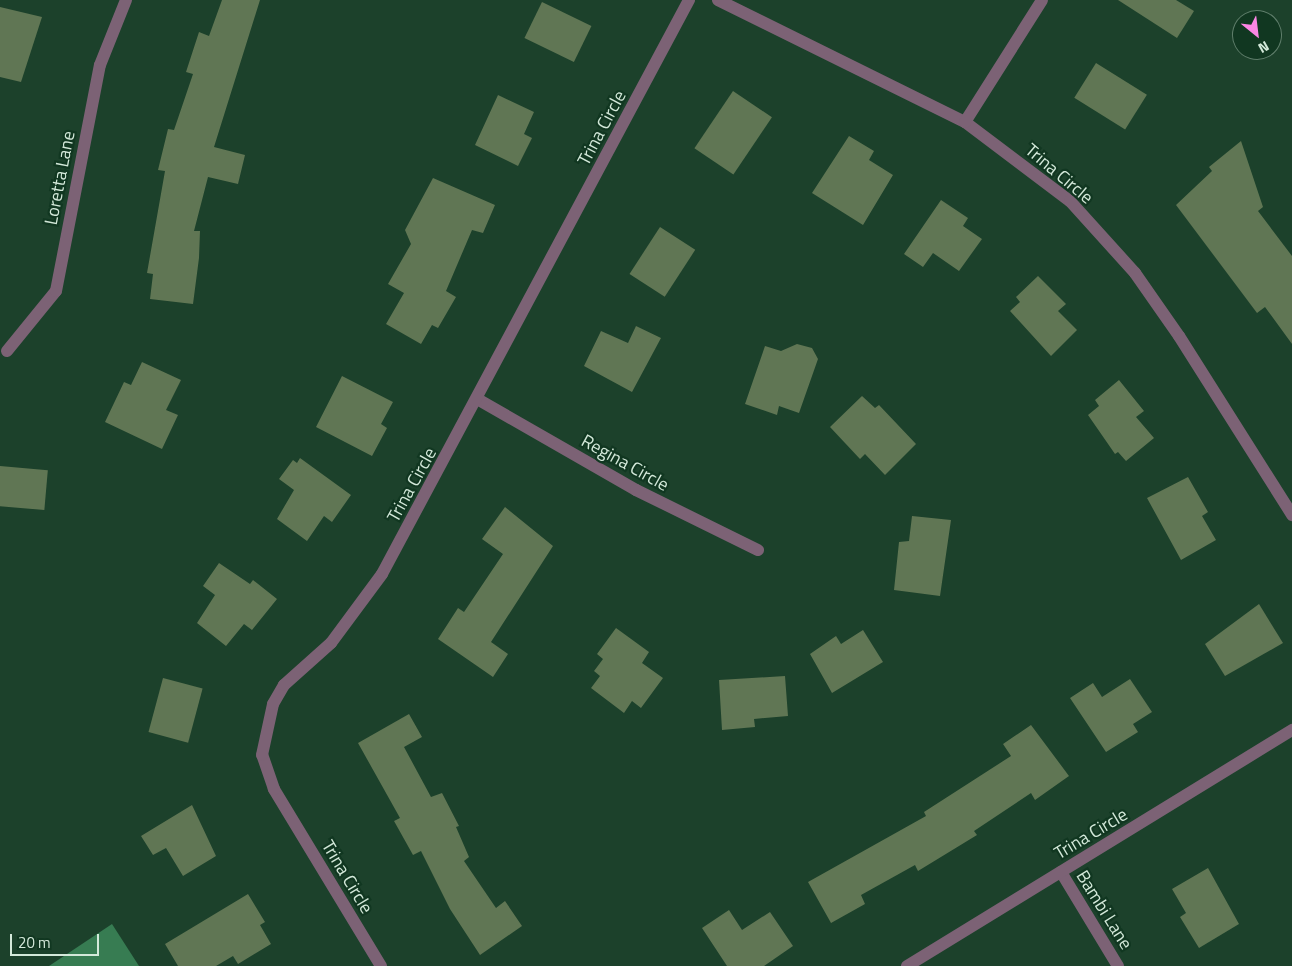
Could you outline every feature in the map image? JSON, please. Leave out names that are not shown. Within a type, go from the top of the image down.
[{"type":"street","name":"Loretta Lane","points":[[7,351],[56,290],[100,65],[126,0]]},
{"type":"street","name":"Trina Circle","points":[[381,966],[274,790],[262,756],[273,704],[284,685],[331,643],[382,574],[479,400],[689,0]]},
{"type":"street","name":"Trina Circle","points":[[718,0],[965,122],[1070,201],[1135,274],[1292,515]]},
{"type":"street","points":[[965,122],[1042,0]]},
{"type":"street","name":"Regina Circle","points":[[479,400],[636,490],[758,550]]},
{"type":"street","name":"Trina Circle","points":[[907,966],[1292,730]]},
{"type":"street","name":"Bambi Lane","points":[[1061,872],[1118,966]]},
{"type":"green space","points":[[112,924],[139,966],[49,966]]},
{"type":"building","points":[[222,0],[260,0],[214,147],[245,155],[238,184],[208,177],[194,231],[200,231],[199,258],[193,304],[150,299],[153,274],[147,273],[165,171],[158,170],[168,129],[174,130],[193,74],[186,72],[199,32],[209,36]]},
{"type":"building","points":[[1118,0],[1176,0],[1194,11],[1177,38]]},
{"type":"building","points":[[542,2],[591,26],[574,62],[524,38]]},
{"type":"building","points":[[0,7],[42,17],[21,82],[0,77]]},
{"type":"building","points":[[1096,63],[1147,95],[1125,130],[1074,98]]},
{"type":"building","points":[[733,91],[772,117],[733,174],[694,148]]},
{"type":"building","points":[[498,95],[534,112],[524,134],[532,138],[518,166],[475,145]]},
{"type":"building","points":[[849,136],[874,151],[869,160],[893,175],[863,225],[812,193]]},
{"type":"building","points":[[1241,141],[1263,207],[1258,211],[1292,256],[1292,344],[1265,307],[1257,313],[1176,205],[1212,171],[1209,167]]},
{"type":"building","points":[[433,178],[495,205],[483,233],[472,230],[446,291],[456,297],[438,328],[432,325],[421,344],[386,324],[404,293],[388,284],[411,244],[405,230]]},
{"type":"building","points":[[941,200],[968,218],[963,226],[982,239],[959,271],[933,253],[923,267],[904,254]]},
{"type":"building","points":[[660,227],[695,250],[665,297],[630,274]]},
{"type":"building","points":[[1038,276],[1066,304],[1058,311],[1077,330],[1051,356],[1010,311],[1020,302],[1016,297]]},
{"type":"building","points":[[636,326],[661,338],[632,392],[584,366],[601,331],[628,343]]},
{"type":"building","points":[[797,344],[812,348],[818,359],[799,413],[779,406],[777,415],[745,404],[765,346],[781,351]]},
{"type":"building","points":[[142,362],[181,380],[166,410],[178,415],[162,449],[105,422],[124,382],[131,385]]},
{"type":"building","points":[[342,376],[393,402],[381,424],[387,428],[372,456],[316,427]]},
{"type":"building","points":[[1119,380],[1144,411],[1136,417],[1154,438],[1126,461],[1118,452],[1115,454],[1088,415],[1099,406],[1095,400]]},
{"type":"building","points":[[862,396],[875,408],[879,405],[916,444],[885,475],[865,454],[860,459],[830,427]]},
{"type":"building","points":[[300,458],[351,495],[332,522],[324,516],[307,541],[277,519],[294,490],[279,479],[293,460],[297,463]]},
{"type":"building","points":[[0,466],[48,470],[44,510],[0,506]]},
{"type":"building","points":[[1188,477],[1208,512],[1202,516],[1216,540],[1181,560],[1147,498]]},
{"type":"building","points":[[505,507],[553,546],[491,642],[508,654],[493,677],[438,639],[458,608],[464,612],[503,554],[482,539]]},
{"type":"building","points":[[912,516],[951,520],[940,596],[894,590],[899,542],[909,541]]},
{"type":"building","points":[[219,563],[250,584],[253,580],[277,599],[252,630],[244,624],[226,646],[197,623],[215,595],[203,586]]},
{"type":"building","points":[[1259,604],[1283,643],[1225,676],[1205,644]]},
{"type":"building","points":[[616,628],[649,652],[642,663],[663,678],[641,708],[632,701],[624,713],[591,688],[600,676],[594,671],[603,659],[597,654]]},
{"type":"building","points":[[863,630],[883,662],[832,693],[810,654],[836,636],[841,644]]},
{"type":"building","points":[[785,676],[788,716],[754,719],[755,727],[722,730],[719,680]]},
{"type":"building","points":[[163,678],[203,689],[188,743],[149,732]]},
{"type":"building","points":[[1130,679],[1152,712],[1133,724],[1138,732],[1106,752],[1070,698],[1093,683],[1102,697]]},
{"type":"building","points":[[409,714],[422,737],[404,747],[431,797],[442,793],[459,826],[456,827],[469,857],[464,861],[496,908],[505,901],[522,926],[480,955],[450,909],[421,851],[413,855],[394,821],[400,818],[358,743]]},
{"type":"building","points":[[1031,725],[1069,776],[1035,800],[1031,793],[974,831],[977,835],[918,871],[915,865],[861,895],[865,904],[831,923],[808,882],[926,816],[924,812],[1011,756],[1003,744]]},
{"type":"building","points":[[192,805],[216,856],[183,876],[166,848],[153,855],[141,836]]},
{"type":"building","points":[[1208,868],[1239,924],[1199,948],[1180,917],[1186,913],[1172,889]]},
{"type":"building","points":[[248,894],[265,922],[260,925],[271,944],[238,964],[233,956],[216,966],[178,966],[165,944]]},
{"type":"building","points":[[729,910],[742,930],[770,912],[793,946],[764,966],[727,966],[702,928]]}]
